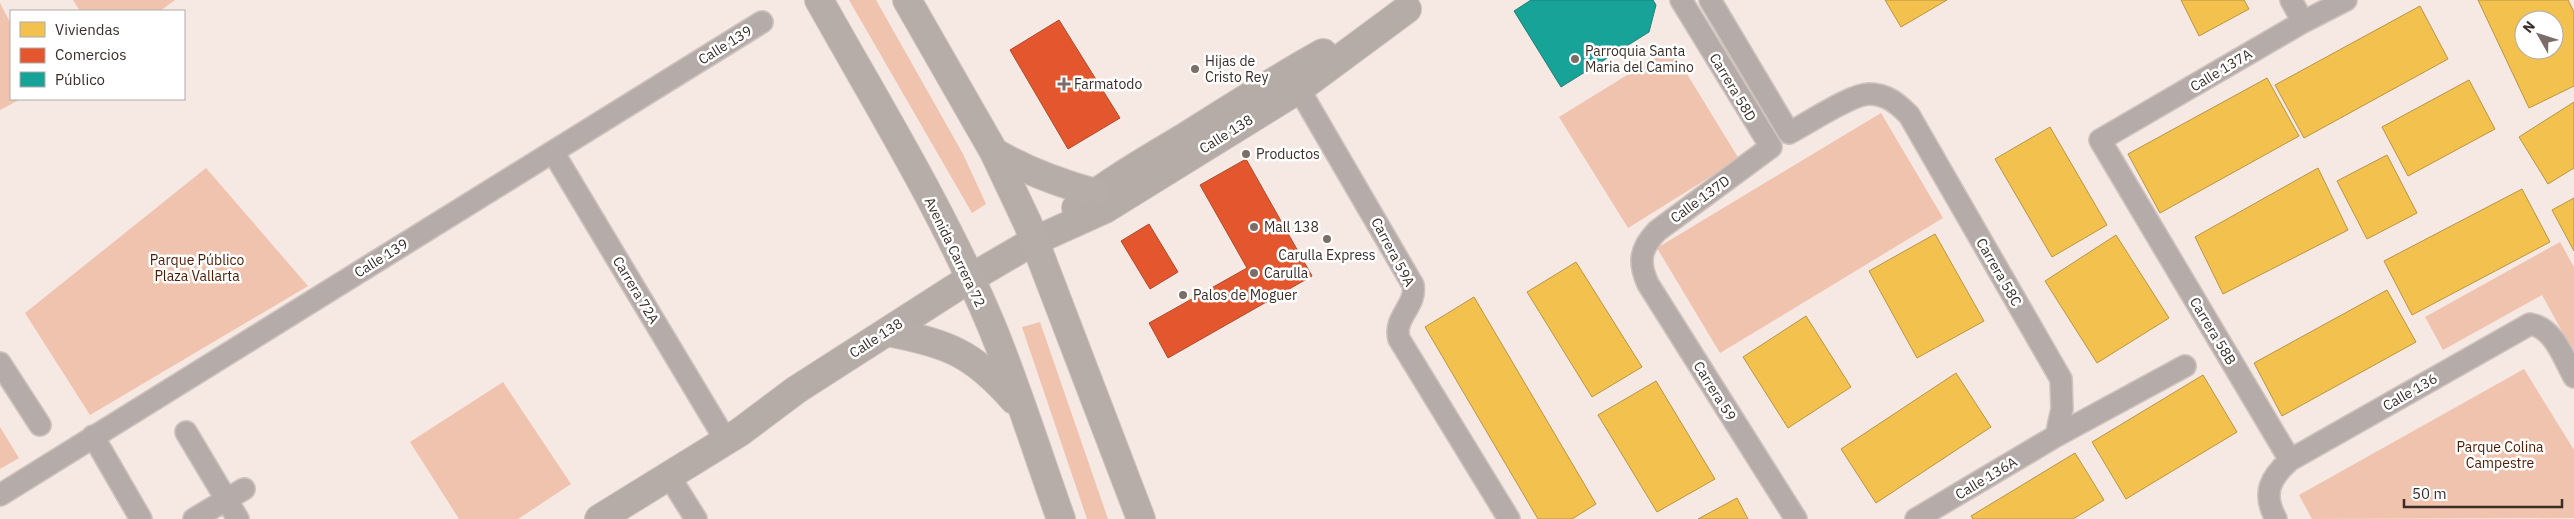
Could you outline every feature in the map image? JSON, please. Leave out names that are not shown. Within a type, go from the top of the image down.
[{"type":"highway","name":"Avenida Carrera 72","points":[[819,0],[898,140],[993,330],[1061,519]]},
{"type":"highway","points":[[907,0],[994,152],[1034,241],[1141,519]]},
{"type":"highway","points":[[994,152],[1021,167],[1054,181],[1095,193]]},
{"type":"highway","points":[[887,332],[944,345],[966,356],[986,370],[1021,408]]},
{"type":"main road","name":"Calle 138","points":[[1034,241],[1095,193],[1290,72],[1414,5]]},
{"type":"main road","name":"Calle 138","points":[[599,519],[740,432],[796,390],[969,279],[1034,241],[1105,209],[1299,88],[1414,5]]},
{"type":"main road","name":"Calle 138","points":[[580,519],[719,429],[796,390]]},
{"type":"street","name":"Carrera 58D","points":[[1681,0],[1770,147]]},
{"type":"street","name":"Carrera 58D","points":[[1710,0],[1789,133],[1849,100],[1868,94],[1882,96],[1896,102],[1909,116]]},
{"type":"street","points":[[2292,0],[2303,22]]},
{"type":"street","name":"Calle 137A","points":[[2100,143],[2102,138],[2303,22],[2346,0]]},
{"type":"street","name":"Calle 139","points":[[0,495],[762,22]]},
{"type":"street","name":"Carrera 59A","points":[[1299,88],[1413,284],[1412,300],[1398,322],[1399,339],[1509,519]]},
{"type":"street","name":"Carrera 58C","points":[[1909,116],[2061,379],[2062,409],[2056,436]]},
{"type":"street","name":"Carrera 58B","points":[[2100,143],[2290,460]]},
{"type":"street","name":"Calle 137D","points":[[1641,259],[1648,240],[1657,231],[1770,147]]},
{"type":"street","name":"Carrera 72A","points":[[553,152],[719,429]]},
{"type":"street","name":"Carrera 59","points":[[1641,259],[1641,269],[1648,284],[1796,519]]},
{"type":"street","name":"Calle 136","points":[[2290,460],[2530,324],[2541,326],[2550,334],[2574,377]]},
{"type":"street","points":[[0,362],[40,425]]},
{"type":"street","name":"Calle 136A","points":[[1916,519],[2056,436],[2186,366]]},
{"type":"street","points":[[186,432],[235,494],[238,519]]},
{"type":"street","points":[[93,436],[141,519]]},
{"type":"street","points":[[2276,519],[2270,508],[2270,483],[2276,472],[2290,460]]},
{"type":"street","points":[[669,476],[696,519]]},
{"type":"street","points":[[194,519],[235,494]]},
{"type":"green space","points":[[73,0],[175,0],[161,10],[79,10]]},
{"type":"green space","points":[[849,0],[876,0],[963,154],[986,204],[972,213]]},
{"type":"green space","points":[[0,3],[10,22],[10,100],[19,100],[0,110]]},
{"type":"green space","points":[[1671,48],[1739,159],[1628,228],[1559,117]]},
{"type":"green space","points":[[1881,113],[1943,218],[1720,353],[1657,248]]},
{"type":"green space","name":"Parque Público Plaza Vallarta","points":[[206,168],[308,286],[90,415],[25,313]]},
{"type":"green space","points":[[2560,242],[2574,267],[2574,353],[2542,295],[2443,350],[2425,317]]},
{"type":"green space","points":[[1040,322],[1108,519],[1087,519],[1022,327]]},
{"type":"green space","name":"Parque Colina Campestre","points":[[2524,369],[2574,450],[2574,518],[2312,519],[2299,495]]},
{"type":"green space","points":[[503,382],[571,484],[518,519],[459,519],[410,442]]},
{"type":"green space","points":[[0,427],[19,458],[0,469]]},
{"type":"building: Viviendas","points":[[1885,0],[1947,0],[1901,27]]},
{"type":"building: Viviendas","points":[[2181,0],[2244,0],[2249,9],[2199,36]]},
{"type":"building: Viviendas","points":[[2478,0],[2568,0],[2574,12],[2574,86],[2529,108]]},
{"type":"building: Viviendas","points":[[2420,6],[2448,59],[2304,138],[2275,85]]},
{"type":"building: Viviendas","points":[[2267,78],[2299,136],[2160,213],[2128,154]]},
{"type":"building: Viviendas","points":[[2469,80],[2495,129],[2408,176],[2382,127]]},
{"type":"building: Viviendas","points":[[2574,102],[2574,168],[2548,184],[2519,137]]},
{"type":"building: Viviendas","points":[[2050,127],[2107,225],[2052,257],[1995,159]]},
{"type":"building: Viviendas","points":[[2387,155],[2417,213],[2367,239],[2337,181]]},
{"type":"building: Viviendas","points":[[2318,168],[2348,230],[2223,294],[2195,237]]},
{"type":"building: Viviendas","points":[[2522,189],[2550,242],[2412,315],[2384,261]]},
{"type":"building: Viviendas","points":[[2574,198],[2574,251],[2552,210]]},
{"type":"building: Viviendas","points":[[1935,234],[1984,321],[1917,358],[1869,271]]},
{"type":"building: Viviendas","points":[[2116,235],[2169,318],[2097,363],[2045,281]]},
{"type":"building: Viviendas","points":[[1576,262],[1642,367],[1592,397],[1527,292]]},
{"type":"building: Viviendas","points":[[2387,290],[2416,342],[2282,416],[2254,363]]},
{"type":"building: Viviendas","points":[[1474,297],[1596,504],[1572,519],[1538,519],[1425,327]]},
{"type":"building: Viviendas","points":[[1806,316],[1851,387],[1788,428],[1743,357]]},
{"type":"building: Viviendas","points":[[1956,373],[1991,427],[1876,503],[1841,449]]},
{"type":"building: Viviendas","points":[[2203,375],[2237,432],[2126,499],[2092,442]]},
{"type":"building: Viviendas","points":[[1656,381],[1715,479],[1657,512],[1598,415]]},
{"type":"building: Viviendas","points":[[2075,453],[2104,500],[2073,519],[1973,519],[1971,516]]},
{"type":"building: Viviendas","points":[[1737,498],[1748,519],[1698,519]]},
{"type":"building: Comercios","name":"Farmatodo","points":[[1059,20],[1120,118],[1068,149],[1010,50]]},
{"type":"building: Comercios","name":"Mall 138","points":[[1246,159],[1312,276],[1168,358],[1149,323],[1247,268],[1200,185]]},
{"type":"building: Comercios","points":[[1149,224],[1178,272],[1150,289],[1121,241]]},
{"type":"building: Público","name":"Parroquia Santa Maria del Camino","points":[[1531,0],[1653,0],[1656,5],[1649,32],[1561,87],[1514,11]]},
{"type":"place","name":"Parroquia Santa Maria del Camino","points":[[1575,59]]},
{"type":"place","name":"Hijas de Cristo Rey","points":[[1195,69]]},
{"type":"place","name":"Farmatodo","points":[[1064,84]]},
{"type":"place","name":"Productos","points":[[1246,154]]},
{"type":"place","name":"Mall 138","points":[[1254,227]]},
{"type":"place","name":"Carulla Express","points":[[1327,239]]},
{"type":"place","name":"Carulla","points":[[1254,273]]},
{"type":"place","name":"Palos de Moguer","points":[[1183,295]]}]
